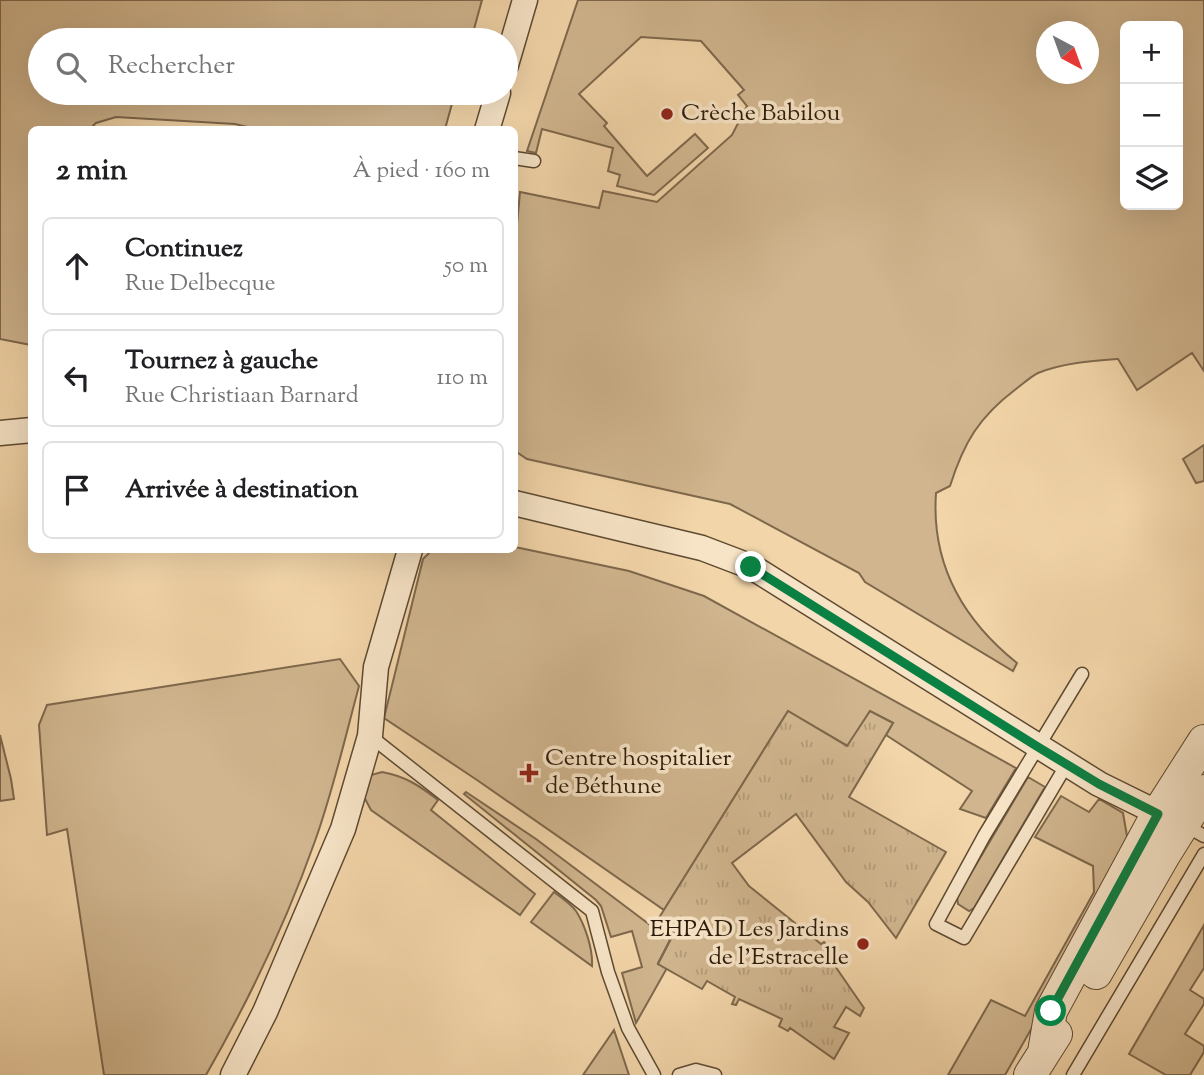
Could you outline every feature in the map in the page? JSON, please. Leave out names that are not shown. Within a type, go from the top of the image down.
[{"type":"street","points":[[517,28],[525,0]]},
{"type":"street","points":[[488,126],[494,105]]},
{"type":"street","points":[[0,433],[28,430]]},
{"type":"street","points":[[518,503],[702,548],[751,567],[1099,784],[1182,824]]},
{"type":"street","points":[[233,1075],[265,1012],[342,829],[370,736],[376,667],[409,553]]},
{"type":"street","points":[[1182,824],[1204,741]]},
{"type":"street","points":[[1037,1063],[1084,994],[1182,824],[1204,791]]},
{"type":"lane","points":[[518,159],[534,161]]},
{"type":"lane","points":[[1066,764],[964,939],[936,924],[984,836],[1082,674]]},
{"type":"lane","points":[[370,736],[592,911],[608,972],[628,1028],[654,1075]]},
{"type":"lane","points":[[1073,1075],[1204,853]]},
{"type":"lane","points":[[679,1075],[696,1070],[715,1075]]},
{"type":"green space","points":[[0,0],[482,0],[474,28],[28,28],[28,105],[452,105],[446,126],[243,126],[116,117],[93,126],[28,126],[28,344],[0,339]]},
{"type":"green space","points":[[578,0],[1204,0],[1204,371],[1192,353],[1137,390],[1118,359],[1057,367],[1038,373],[1003,399],[983,420],[967,443],[950,486],[936,493],[939,543],[954,588],[980,628],[1017,663],[1013,671],[865,582],[859,573],[730,504],[527,459],[518,453],[520,192],[599,208],[603,191],[657,202],[732,135],[747,106],[738,95],[744,90],[701,41],[641,37],[579,94],[607,123],[604,126],[647,176],[695,134],[708,148],[654,195],[617,186],[620,175],[608,171],[613,148],[542,129],[536,153],[527,151]]},
{"type":"green space","points":[[1204,445],[1204,481],[1196,483],[1183,459]]},
{"type":"green space","points":[[518,548],[629,571],[704,596],[1016,768],[986,818],[960,809],[972,791],[886,735],[893,723],[870,711],[848,746],[788,711],[664,910],[384,718],[423,559],[429,553],[518,553]]},
{"type":"green space","points":[[340,659],[359,686],[321,822],[304,872],[266,961],[206,1075],[104,1075],[67,829],[47,835],[39,725],[47,705]]},
{"type":"green space","points":[[788,711],[847,746],[870,711],[893,723],[849,797],[946,852],[896,938],[868,902],[846,882],[796,814],[732,863],[749,886],[821,944],[824,942],[828,947],[824,950],[864,1008],[860,1016],[846,1007],[834,1027],[849,1033],[834,1059],[790,1028],[788,1031],[779,1026],[782,1019],[739,999],[736,1005],[732,1004],[735,997],[707,981],[702,989],[658,964],[674,933],[657,921]]},
{"type":"green space","points":[[0,735],[14,799],[0,801]]},
{"type":"green space","points":[[382,772],[412,782],[438,800],[431,810],[535,894],[520,915],[371,810],[363,795],[371,775]]},
{"type":"green space","points":[[1028,777],[1045,787],[974,908],[969,911],[958,904],[957,897]]},
{"type":"green space","points":[[466,792],[536,839],[670,940],[658,963],[667,968],[636,1023],[622,973],[642,967],[632,931],[611,937],[601,906],[596,900],[464,794]]},
{"type":"green space","points":[[1061,796],[1089,812],[1099,799],[1123,813],[1127,836],[1125,848],[1005,1075],[948,1075],[991,1000],[1025,1016],[1094,892],[1093,866],[1035,837]]},
{"type":"green space","points":[[554,892],[576,911],[590,945],[592,966],[531,922]]},
{"type":"green space","points":[[1204,925],[1204,968],[1190,990],[1204,999],[1204,1004],[1185,1034],[1204,1046],[1204,1052],[1190,1075],[1166,1075],[1129,1054]]},
{"type":"green space","points":[[614,1030],[629,1075],[583,1075]]},
{"type":"place","name":"Crèche Babilou","points":[[667,114]]},
{"type":"place","name":"Centre hospitalier de Béthune","points":[[529,773]]},
{"type":"place","name":"EHPAD Les Jardins de l'Estracelle","points":[[863,944]]},
{"type":"route","points":[[751,567],[1066,764],[1158,814],[1051,1011]]}]
